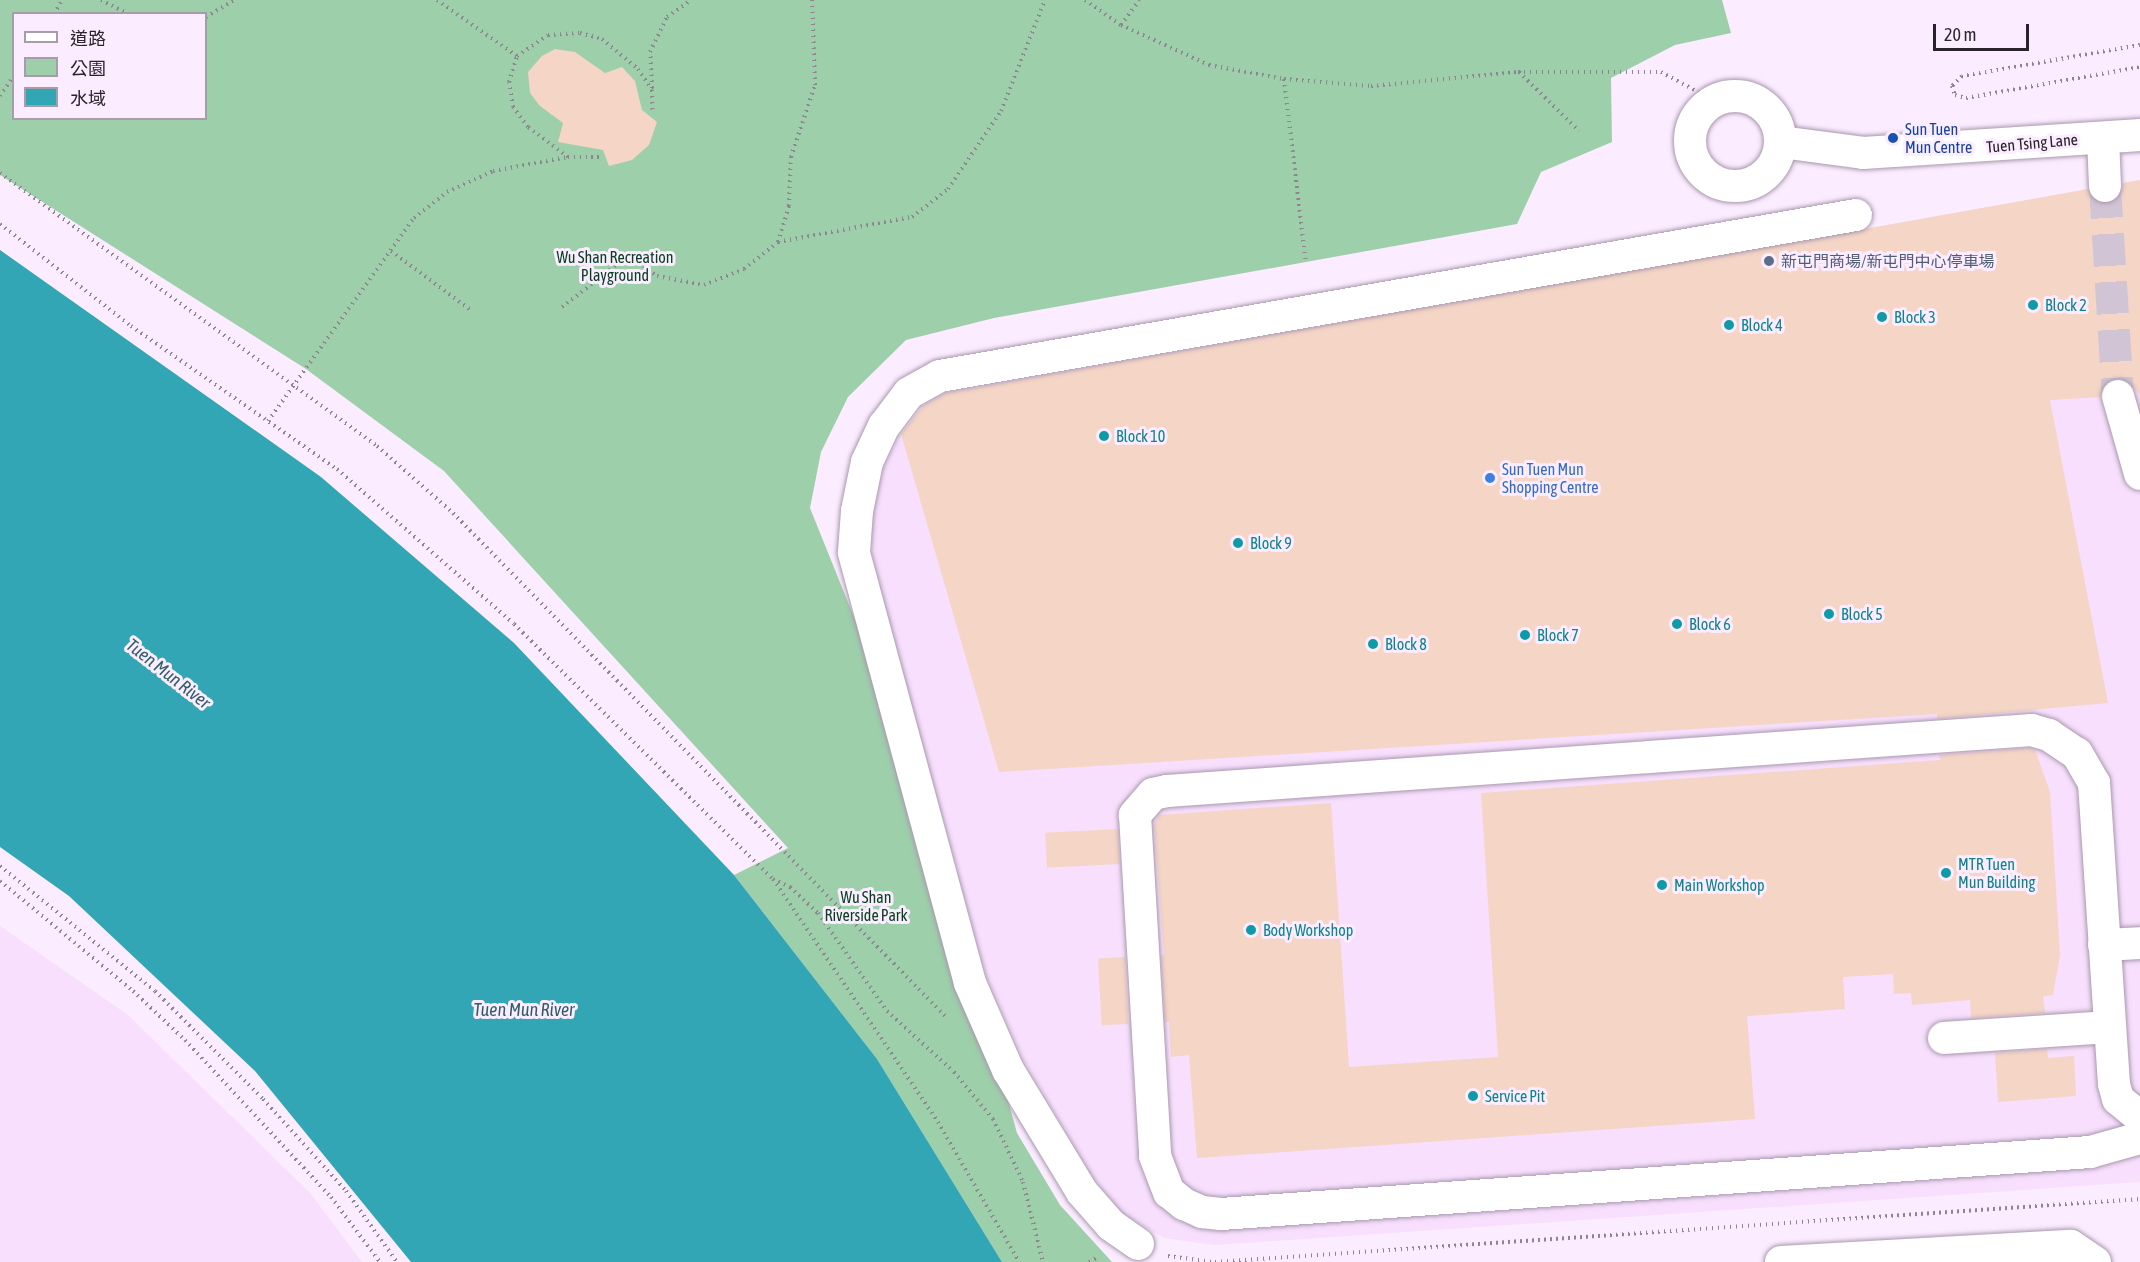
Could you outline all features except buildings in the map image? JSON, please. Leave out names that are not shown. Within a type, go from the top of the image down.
[{"type":"street","points":[[1729,95],[1760,102],[1771,112],[1781,142],[1770,171],[1757,181],[1742,186],[1711,180],[1699,170],[1689,139],[1701,110],[1713,100],[1729,95]]},
{"type":"street","name":"Tuen Tsing Lane","points":[[1781,142],[1863,153],[2140,135]]},
{"type":"street","points":[[2103,138],[2105,186]]},
{"type":"street","points":[[1138,1244],[1112,1226],[1082,1192],[1008,1070],[970,983],[854,552],[857,511],[867,462],[884,426],[909,393],[940,375],[1856,215]]},
{"type":"street","points":[[2118,396],[2140,474]]},
{"type":"street","points":[[2140,1117],[2118,1099],[2109,1027],[2094,783],[2077,754],[2064,743],[2032,730],[1153,794],[1142,803],[1133,829],[1155,1156],[1159,1175],[1177,1198],[1202,1212],[1221,1214],[2090,1152],[2140,1138]]},
{"type":"street","points":[[2104,945],[2140,942]]},
{"type":"street","points":[[1944,1038],[2109,1027]]},
{"type":"street","points":[[1781,1262],[1896,1258],[2071,1246],[2095,1262]]},
{"type":"path","points":[[101,0],[125,12]]},
{"type":"path","points":[[207,15],[234,0]]},
{"type":"path","points":[[437,0],[517,56]]},
{"type":"path","points":[[653,114],[650,52],[667,17],[691,0]]},
{"type":"path","points":[[778,242],[789,206],[791,157],[815,85],[812,0]]},
{"type":"path","points":[[562,307],[629,255],[657,276],[704,285],[744,269],[778,242],[912,217],[948,189],[1000,111],[1045,0]]},
{"type":"path","points":[[1085,0],[1121,26],[1209,65],[1284,79],[1371,86],[1518,72],[1661,72],[1713,100]]},
{"type":"path","points":[[1121,26],[1139,0]]},
{"type":"path","points":[[568,157],[528,127],[513,107],[509,82],[517,56],[548,35],[580,33],[602,39],[639,69],[652,90]]},
{"type":"path","points":[[2140,45],[1962,76],[1952,86],[1955,95],[1966,98],[2140,67]]},
{"type":"path","points":[[1518,72],[1579,131]]},
{"type":"path","points":[[0,96],[12,78]]},
{"type":"path","points":[[1284,79],[1306,263]]},
{"type":"path","points":[[268,421],[414,218],[447,192],[493,171],[568,157],[599,157]]},
{"type":"path","points":[[0,173],[377,446],[453,513],[951,1022]]},
{"type":"path","points":[[0,224],[131,326],[337,469],[514,624],[773,879],[938,1122],[1019,1262]]},
{"type":"path","points":[[391,251],[472,311]]},
{"type":"path","points":[[0,866],[155,991],[263,1099],[346,1191],[397,1262]]},
{"type":"path","points":[[773,879],[790,887],[818,913],[887,1011],[954,1072],[993,1119],[1023,1182],[1043,1262]]},
{"type":"path","points":[[0,881],[133,991],[185,1040],[331,1197],[380,1262]]},
{"type":"path","points":[[1138,1244],[1177,1258],[1214,1262],[2140,1199]]},
{"type":"shaded area","points":[[2140,180],[2140,1182],[1214,1245],[1164,1238],[1121,1213],[1090,1173],[1024,1060],[985,973],[873,565],[871,531],[875,497],[885,464],[901,434],[925,404],[937,394]]},
{"type":"shaded area","points":[[0,926],[128,1015],[310,1193],[362,1262],[0,1262]]},
{"type":"green space","name":"Wu Shan Recreation Playground","points":[[0,0],[1722,0],[1731,33],[1675,45],[1611,78],[1612,142],[1541,172],[1517,224],[994,318],[906,340],[848,397],[821,452],[810,508],[920,781],[1017,1133],[1060,1205],[1112,1262],[1002,1262],[877,1059],[734,875],[788,848],[444,471],[306,369],[0,175]]},
{"type":"water","name":"Tuen Mun River","points":[[0,250],[321,477],[514,643],[734,875],[877,1059],[1002,1262],[411,1262],[255,1071],[69,896],[0,847]]},
{"type":"tunnel","points":[[2105,186],[2118,396]]},
{"type":"place","name":"Sun Tuen Mun Centre","points":[[1893,138]]},
{"type":"place","name":"新屯門商場/新屯門中心停車場","points":[[1769,261]]},
{"type":"place","name":"Block 2","points":[[2033,305]]},
{"type":"place","name":"Block 3","points":[[1882,317]]},
{"type":"place","name":"Block 4","points":[[1729,325]]},
{"type":"place","name":"Block 10","points":[[1104,436]]},
{"type":"place","name":"Sun Tuen Mun Shopping Centre","points":[[1490,478]]},
{"type":"place","name":"Block 9","points":[[1238,543]]},
{"type":"place","name":"Block 5","points":[[1829,614]]},
{"type":"place","name":"Block 6","points":[[1677,624]]},
{"type":"place","name":"Block 7","points":[[1525,635]]},
{"type":"place","name":"Block 8","points":[[1373,644]]},
{"type":"place","name":"MTR Tuen Mun Building","points":[[1946,873]]},
{"type":"place","name":"Main Workshop","points":[[1662,885]]},
{"type":"place","name":"Body Workshop","points":[[1251,930]]},
{"type":"place","name":"Service Pit","points":[[1473,1096]]},
{"type":"park label","name":"Wu Shan Riverside Park","points":[[866,906]]}]
